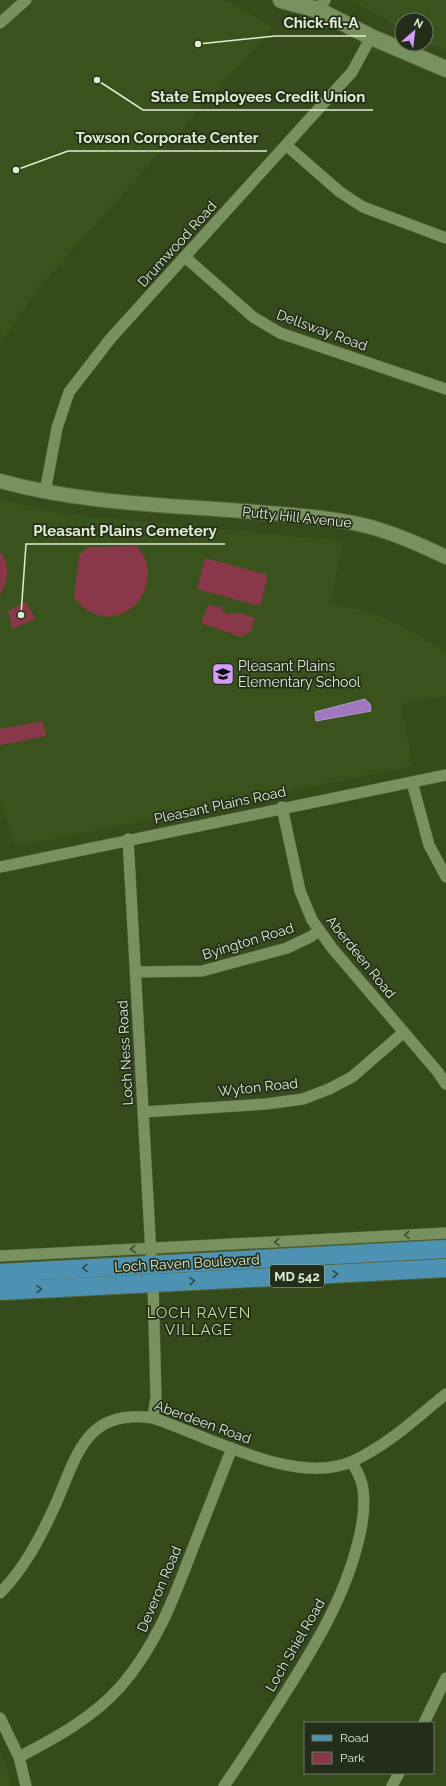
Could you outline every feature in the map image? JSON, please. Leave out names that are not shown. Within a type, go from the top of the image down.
[{"type":"main road","points":[[281,0],[317,3],[371,37],[446,70]]},
{"type":"main road","name":"Loch Raven Boulevard","points":[[0,1273],[151,1256],[446,1250]]},
{"type":"main road","points":[[151,1256],[153,1283]]},
{"type":"main road","name":"Loch Raven Boulevard","points":[[0,1291],[446,1268]]},
{"type":"street","points":[[0,23],[26,0]]},
{"type":"street","name":"Drumwood Road","points":[[45,492],[57,428],[69,392],[111,338],[352,72],[371,37]]},
{"type":"street","points":[[286,145],[340,192],[363,207],[446,238]]},
{"type":"street","name":"Dellsway Road","points":[[185,257],[253,317],[280,333],[446,389]]},
{"type":"street","name":"Putty Hill Avenue","points":[[0,481],[45,492],[91,499],[286,514],[334,520],[368,526],[446,557]]},
{"type":"street","name":"Pleasant Plains Road","points":[[0,867],[282,807],[446,775]]},
{"type":"street","points":[[412,782],[429,845],[446,877]]},
{"type":"street","name":"Aberdeen Road","points":[[282,807],[300,891],[305,906],[318,931],[446,1084]]},
{"type":"street","name":"Loch Ness Road","points":[[128,839],[151,1256]]},
{"type":"street","name":"Byington Road","points":[[136,972],[202,971],[287,948],[310,937],[318,931]]},
{"type":"street","name":"Wyton Road","points":[[143,1112],[266,1104],[303,1099],[329,1089],[352,1077],[404,1032]]},
{"type":"street","name":"Loch Raven Boulevard","points":[[0,1256],[151,1256],[446,1233]]},
{"type":"street","points":[[153,1283],[156,1397],[153,1418]]},
{"type":"street","name":"Aberdeen Road","points":[[0,1593],[31,1553],[50,1515],[77,1453],[91,1434],[112,1420],[125,1416],[153,1418],[266,1461],[294,1467],[327,1467],[352,1462],[388,1440],[446,1394]]},
{"type":"street","name":"Deveron Road","points":[[19,1757],[53,1739],[79,1722],[103,1703],[120,1687],[151,1645],[170,1608],[232,1448]]},
{"type":"street","name":"Loch Shiel Road","points":[[224,1786],[249,1751],[313,1649],[338,1601],[348,1576],[357,1547],[363,1518],[363,1500],[360,1478],[352,1462]]},
{"type":"street","points":[[424,1722],[446,1678]]},
{"type":"street","points":[[0,1718],[19,1757],[26,1786]]},
{"type":"street","points":[[392,1786],[398,1774]]},
{"type":"shaded area","points":[[0,0],[226,0],[274,27],[40,286],[0,345]]},
{"type":"shaded area","points":[[350,0],[446,0],[446,52],[434,46],[434,12],[394,12],[394,25]]},
{"type":"shaded area","name":"Pleasant Plains Elementary School","points":[[0,499],[63,514],[343,541],[331,602],[367,612],[400,624],[446,652],[446,696],[401,704],[413,766],[16,847],[0,799]]},
{"type":"shaded area","points":[[365,699],[370,704],[371,711],[316,721],[315,712]]},
{"type":"shaded area","points":[[0,1752],[3,1756],[11,1786],[0,1786]]},
{"type":"green space","points":[[138,546],[148,569],[147,584],[141,597],[133,607],[122,614],[110,616],[97,615],[85,609],[74,597],[79,555],[88,547]]},
{"type":"green space","points":[[0,552],[6,562],[7,573],[5,584],[0,595]]},
{"type":"green space","points":[[205,558],[268,575],[260,606],[197,589]]},
{"type":"green space","points":[[26,602],[35,619],[12,629],[8,611]]},
{"type":"green space","points":[[208,605],[221,607],[227,614],[240,613],[255,618],[251,631],[241,637],[201,623]]},
{"type":"green space","points":[[43,721],[46,736],[0,745],[0,729]]},
{"type":"place","name":"Chick-fil-A","points":[[198,44]]},
{"type":"place","name":"State Employees Credit Union","points":[[97,80]]},
{"type":"place","name":"Towson Corporate Center","points":[[16,170]]},
{"type":"place","name":"Pleasant Plains Cemetery","points":[[21,615]]},
{"type":"place","name":"Pleasant Plains Elementary School","points":[[223,674]]},
{"type":"district","name":"LOCH RAVEN VILLAGE","points":[[199,1322]]}]
